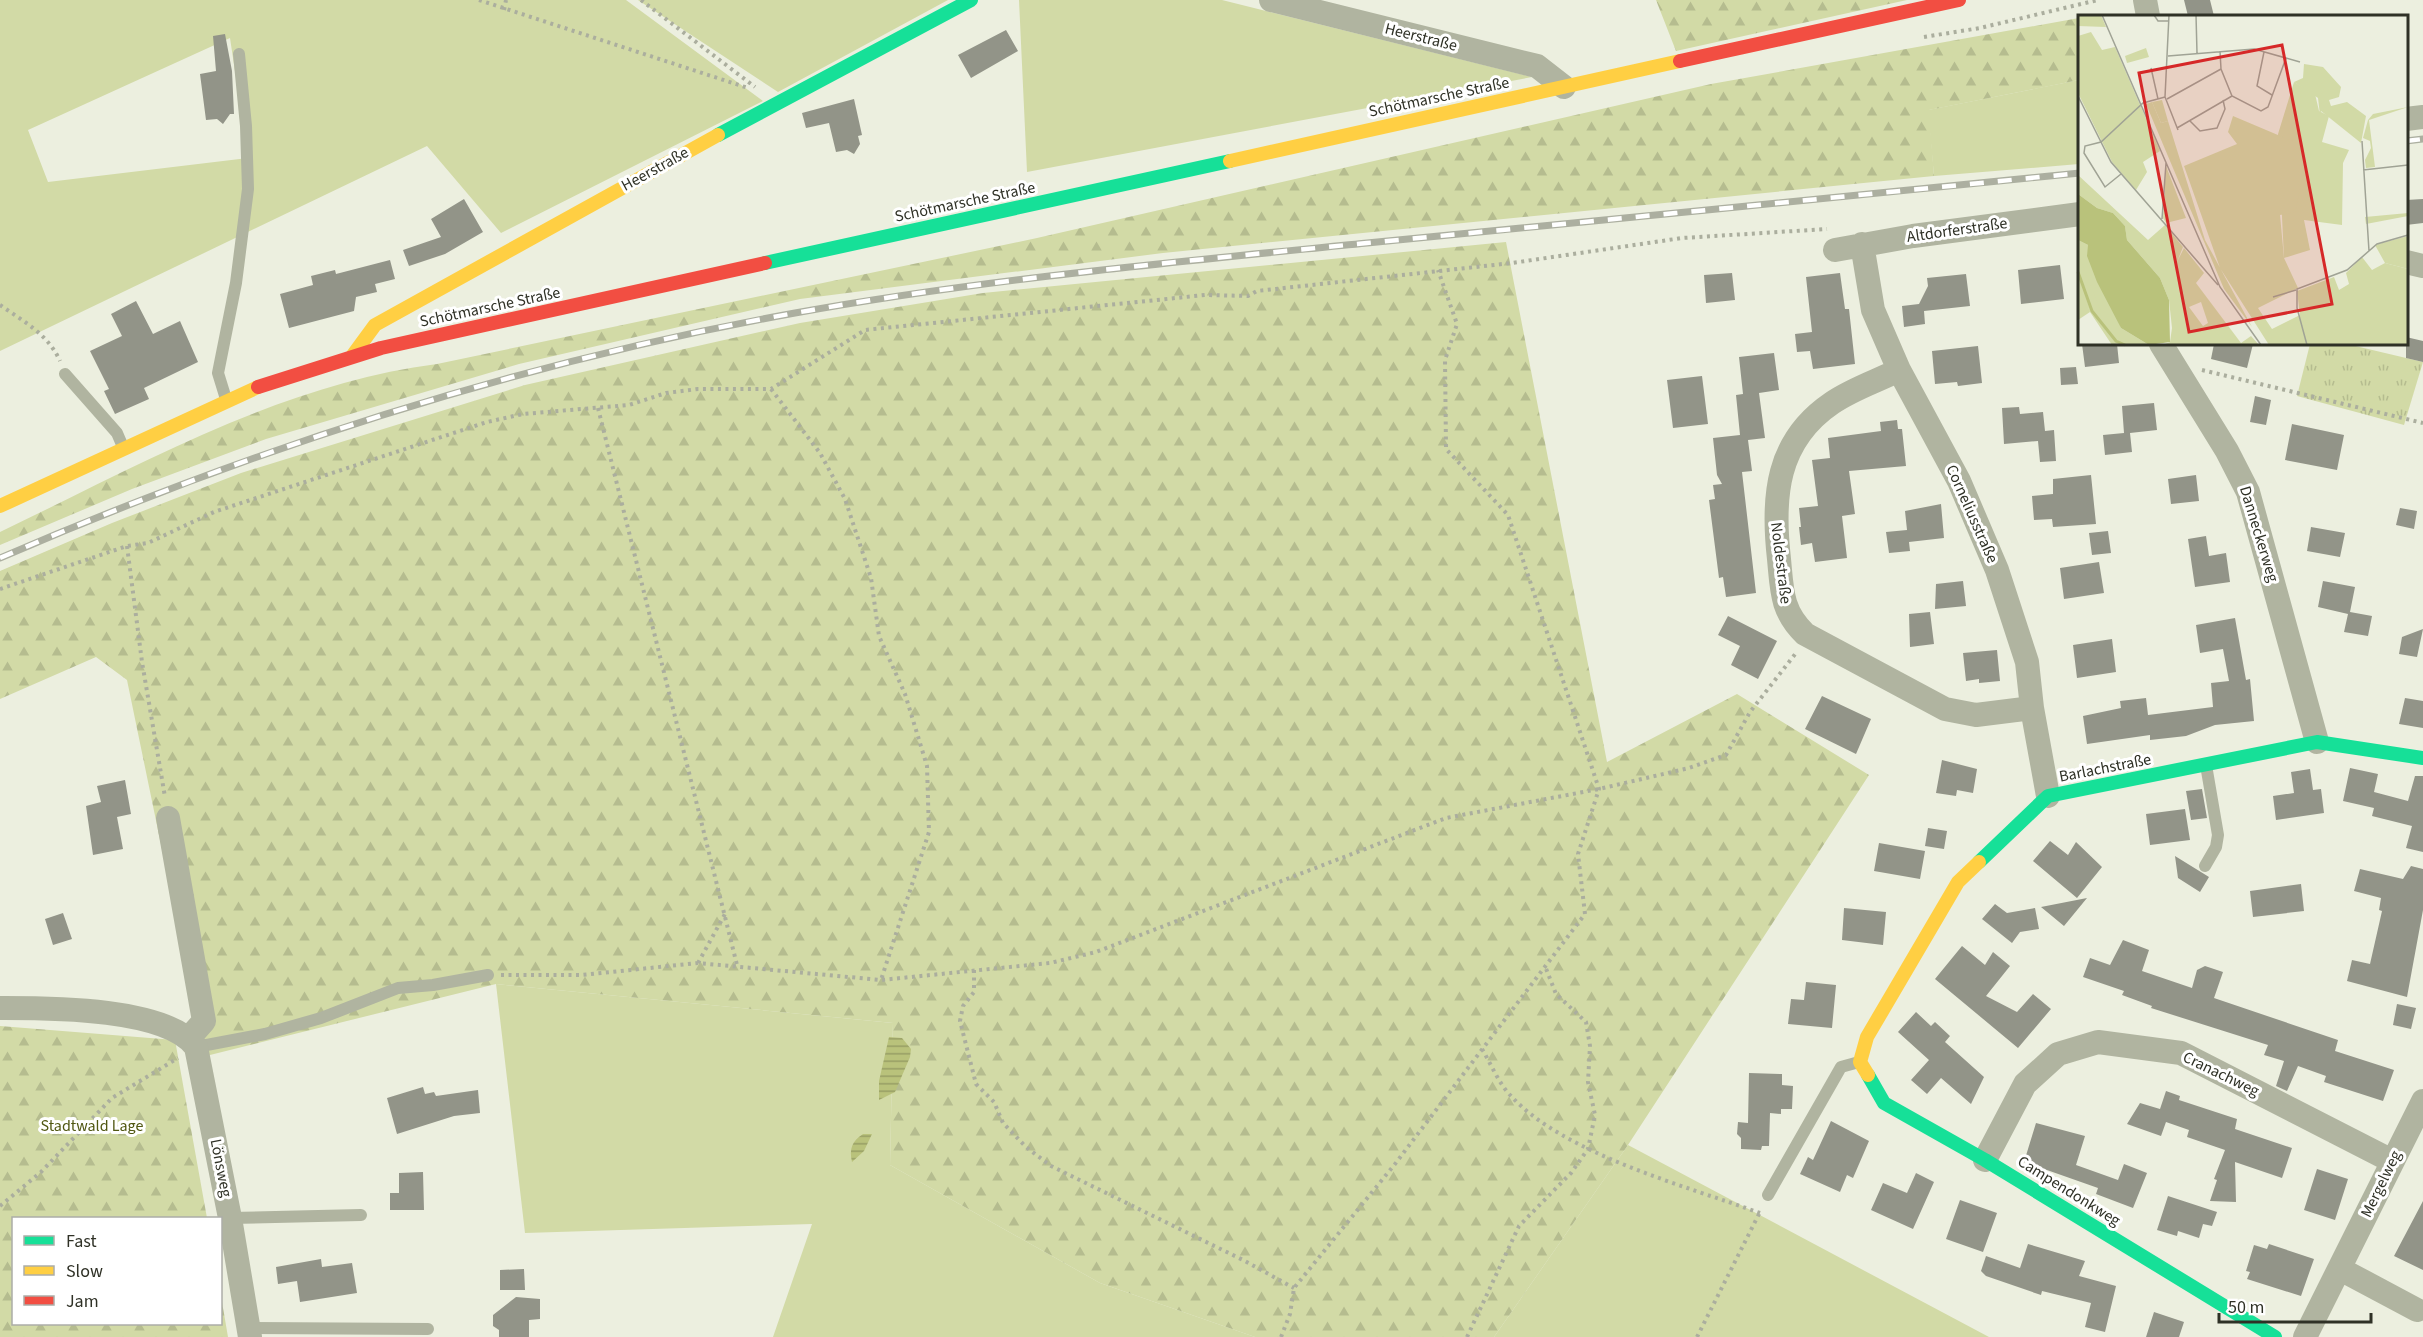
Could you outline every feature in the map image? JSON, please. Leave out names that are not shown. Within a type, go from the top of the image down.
[{"type":"main road","name":"Heerstraße","points":[[353,355],[375,325],[779,101],[971,0]]},
{"type":"main road","name":"Schötmarsche Straße","points":[[0,506],[254,388],[353,355],[1959,0]]},
{"type":"main road","name":"Barlachstraße","points":[[1860,1062],[1867,1037],[1958,882],[2048,796],[2317,742],[2423,758]]},
{"type":"main road","name":"Campendonkweg","points":[[1860,1062],[1884,1103],[1985,1160],[2275,1337]]},
{"type":"street","name":"Heerstraße","points":[[1271,0],[1538,66],[1564,87]]},
{"type":"street","points":[[2145,0],[2148,15]]},
{"type":"street","points":[[2408,119],[2423,117]]},
{"type":"street","name":"Altdorferstraße","points":[[1836,239],[1862,244],[2078,214]]},
{"type":"street","name":"Corneliusstraße","points":[[1862,244],[1873,310],[1899,370],[1959,481],[1986,540],[2027,662],[2032,708],[2048,796]]},
{"type":"street","points":[[2408,262],[2423,266]]},
{"type":"street","name":"Danneckerweg","points":[[2162,345],[2248,492],[2317,742]]},
{"type":"street","name":"Noldestraße","points":[[1899,370],[1834,402],[1809,421],[1791,449],[1779,478],[1774,513],[1785,608],[1792,622],[1805,634],[1945,709],[1976,715],[2032,708]]},
{"type":"street","points":[[0,1008],[108,1012],[178,1031],[193,1042],[204,1021],[168,818]]},
{"type":"street","name":"Lönsweg","points":[[193,1042],[230,1218],[249,1332]]},
{"type":"street","name":"Cranachweg","points":[[1985,1160],[2025,1084],[2058,1054],[2098,1042],[2181,1053],[2392,1161]]},
{"type":"street","name":"Mergelweg","points":[[2305,1337],[2423,1101]]},
{"type":"street","points":[[2340,1269],[2417,1310]]},
{"type":"lane","points":[[226,401],[218,373],[236,283],[248,189],[246,126],[239,54]]},
{"type":"lane","points":[[65,374],[117,433],[123,447]]},
{"type":"lane","points":[[2205,866],[2216,847],[2218,835],[2206,764]]},
{"type":"lane","points":[[193,1042],[276,1031],[321,1018],[398,988],[433,985],[488,975]]},
{"type":"lane","points":[[1768,1195],[1841,1067],[1860,1062]]},
{"type":"lane","points":[[230,1218],[360,1215]]},
{"type":"lane","points":[[249,1332],[428,1329]]},
{"type":"path","points":[[479,0],[764,93],[641,0]]},
{"type":"path","points":[[504,10],[506,0]]},
{"type":"path","points":[[0,589],[126,546],[148,543],[214,512],[487,422],[523,414],[629,405],[666,393],[698,389],[771,389],[865,330],[1205,295],[1248,296],[1257,291],[1617,249],[1682,238],[1836,239]]},
{"type":"path","points":[[1281,1337],[1290,1314],[1294,1288],[1395,1164],[1585,914],[1578,854],[1599,789],[1508,515],[1446,449],[1445,360],[1457,324],[1438,270]]},
{"type":"path","points":[[0,305],[39,332],[51,344],[65,374]]},
{"type":"path","points":[[2178,371],[2187,366],[2423,423]]},
{"type":"path","points":[[771,389],[820,453],[844,499],[871,578],[879,636],[904,694],[927,766],[929,832],[880,980]]},
{"type":"path","points":[[598,408],[738,965]]},
{"type":"path","points":[[126,546],[142,662],[168,818]]},
{"type":"path","points":[[488,975],[582,975],[698,963],[880,980],[1050,963],[1096,952],[1446,818],[1599,789],[1689,768],[1726,755],[1750,712],[1799,649],[1805,634]]},
{"type":"path","points":[[698,963],[726,913]]},
{"type":"path","points":[[1467,1337],[1519,1226],[1571,1173],[1588,1149],[1595,1115],[1588,1082],[1590,1046],[1586,1022],[1556,994],[1545,966]]},
{"type":"path","points":[[975,970],[974,992],[963,1006],[960,1021],[976,1084],[994,1102],[1003,1123],[1026,1147],[1051,1166],[1243,1260],[1294,1288]]},
{"type":"path","points":[[0,1206],[41,1173],[112,1098],[193,1042]]},
{"type":"path","points":[[1482,1049],[1510,1096],[1552,1130],[1588,1149],[1760,1213]]},
{"type":"path","points":[[1697,1337],[1768,1195]]},
{"type":"green space","points":[[0,0],[626,0],[763,101],[501,233],[427,146],[0,351]],"holes":[[[230,38],[248,158],[48,182],[28,130]]]},
{"type":"green space","points":[[638,0],[948,0],[778,92]]},
{"type":"green space","points":[[1019,0],[1222,0],[1532,77],[1027,172]]},
{"type":"green space","points":[[1656,0],[1907,0],[1676,51]]},
{"type":"green space","points":[[2078,18],[2078,80],[1929,110],[1934,176],[1163,253],[800,299],[519,364],[266,439],[132,489],[0,545],[0,532],[159,455],[212,430],[323,389],[379,374],[437,364],[1037,238],[1711,84]]},
{"type":"green space","points":[[2078,80],[2078,164],[1934,176],[1928,110]]},
{"type":"green space","points":[[1506,242],[1607,762],[1737,694],[1869,775],[1628,1145],[1494,1337],[1255,1337],[1100,1283],[890,1165],[893,1023],[496,984],[202,1057],[198,1024],[127,680],[96,657],[0,699],[0,571],[112,523],[241,473],[525,385],[800,323],[983,293]]},
{"type":"green space","points":[[2310,345],[2351,345],[2423,362],[2404,425],[2297,396]]},
{"type":"green space","points":[[496,984],[893,1023],[890,1165],[1100,1283],[1255,1337],[773,1337],[812,1224],[525,1233]]},
{"type":"green space","name":"Stadtwald Lage","points":[[0,1026],[175,1040],[207,1217],[12,1217],[12,1325],[222,1325],[222,1302],[228,1337],[0,1337]]},
{"type":"green space","points":[[1628,1145],[1989,1337],[1494,1337]]},
{"type":"shaded area","points":[[889,1037],[902,1038],[911,1049],[910,1057],[895,1092],[879,1100],[879,1081]]},
{"type":"shaded area","points":[[863,1134],[872,1134],[864,1151],[852,1162],[852,1146]]},
{"type":"building","points":[[2184,0],[2210,0],[2214,15],[2188,15]]},
{"type":"building","points":[[1006,30],[1018,51],[971,78],[958,55]]},
{"type":"building","points":[[225,34],[232,71],[234,114],[230,114],[223,124],[217,119],[206,120],[200,74],[216,71],[213,36]]},
{"type":"building","points":[[854,99],[862,135],[858,136],[860,144],[854,154],[847,150],[836,152],[829,123],[806,128],[802,113]]},
{"type":"building","points":[[464,199],[483,232],[445,254],[409,266],[403,250],[441,237],[431,219]]},
{"type":"building","points":[[2423,199],[2423,223],[2408,225],[2408,200]]},
{"type":"building","points":[[390,260],[395,279],[375,284],[377,292],[356,297],[354,311],[289,328],[280,294],[313,285],[311,276],[335,270],[336,274]]},
{"type":"building","points":[[2060,265],[2064,299],[2021,304],[2018,270]]},
{"type":"building","points":[[1732,273],[1735,300],[1706,303],[1704,275]]},
{"type":"building","points":[[1840,273],[1845,309],[1849,309],[1855,364],[1813,369],[1810,351],[1797,352],[1795,334],[1812,332],[1806,277]]},
{"type":"building","points":[[1966,274],[1970,306],[1924,311],[1925,324],[1904,327],[1902,306],[1919,304],[1928,286],[1927,278]]},
{"type":"building","points":[[136,301],[153,334],[180,321],[198,362],[144,388],[149,399],[115,414],[104,391],[109,389],[90,351],[122,336],[111,314]]},
{"type":"building","points":[[2408,337],[2423,341],[2423,362],[2406,358]]},
{"type":"building","points":[[2082,345],[2117,345],[2119,363],[2085,367]]},
{"type":"building","points":[[2214,345],[2253,345],[2247,368],[2211,359]]},
{"type":"building","points":[[1978,346],[1982,383],[1958,386],[1957,382],[1935,384],[1932,351]]},
{"type":"building","points":[[1774,353],[1779,390],[1759,393],[1765,438],[1748,440],[1752,471],[1742,472],[1756,593],[1726,597],[1723,577],[1719,578],[1709,500],[1715,499],[1713,485],[1722,484],[1717,475],[1713,438],[1740,435],[1736,395],[1743,394],[1739,357]]},
{"type":"building","points":[[2076,367],[2078,384],[2061,385],[2060,368]]},
{"type":"building","points":[[1702,376],[1708,424],[1673,428],[1667,380]]},
{"type":"building","points":[[2255,396],[2271,400],[2266,425],[2250,422]]},
{"type":"building","points":[[2154,403],[2157,430],[2130,433],[2132,452],[2105,455],[2103,435],[2124,433],[2122,406]]},
{"type":"building","points":[[2019,407],[2020,414],[2043,412],[2045,431],[2054,430],[2056,461],[2040,462],[2038,441],[2004,444],[2002,408]]},
{"type":"building","points":[[1897,420],[1898,429],[1902,429],[1906,466],[1849,471],[1855,514],[1842,516],[1847,558],[1815,562],[1812,543],[1801,545],[1799,527],[1801,527],[1799,508],[1818,506],[1812,460],[1830,458],[1828,438],[1881,431],[1880,422]]},
{"type":"building","points":[[2292,424],[2344,435],[2337,470],[2285,460]]},
{"type":"building","points":[[2091,475],[2096,524],[2053,527],[2052,519],[2034,520],[2032,496],[2053,494],[2053,479]]},
{"type":"building","points":[[2196,475],[2199,501],[2171,504],[2168,479]]},
{"type":"building","points":[[1941,504],[1944,538],[1909,542],[1910,551],[1889,553],[1886,532],[1907,530],[1905,511]]},
{"type":"building","points":[[2400,508],[2417,511],[2414,529],[2396,525]]},
{"type":"building","points":[[2311,527],[2345,533],[2340,557],[2307,551]]},
{"type":"building","points":[[2108,531],[2111,553],[2092,555],[2089,533]]},
{"type":"building","points":[[2206,536],[2209,556],[2226,553],[2230,582],[2195,587],[2188,539]]},
{"type":"building","points":[[2099,562],[2104,593],[2064,599],[2060,568]]},
{"type":"building","points":[[1963,581],[1966,606],[1935,609],[1936,584]]},
{"type":"building","points":[[2323,581],[2355,587],[2350,612],[2372,616],[2368,636],[2344,632],[2348,614],[2318,607]]},
{"type":"building","points":[[1930,612],[1934,644],[1910,647],[1909,614]]},
{"type":"building","points":[[1728,616],[1777,641],[1758,679],[1731,665],[1740,646],[1718,635]]},
{"type":"building","points":[[2235,618],[2246,680],[2250,679],[2254,721],[2215,725],[2186,736],[2150,740],[2150,735],[2087,744],[2083,716],[2121,708],[2120,701],[2146,698],[2148,715],[2213,707],[2211,683],[2229,681],[2223,649],[2200,653],[2196,625]]},
{"type":"building","points":[[2423,629],[2417,657],[2399,654],[2402,637]]},
{"type":"building","points":[[2112,639],[2116,672],[2077,678],[2073,645]]},
{"type":"building","points":[[1997,650],[2000,681],[1979,683],[1979,679],[1966,681],[1963,653]]},
{"type":"building","points":[[1822,696],[1871,719],[1856,754],[1805,729]]},
{"type":"building","points":[[2405,698],[2423,701],[2423,728],[2399,724]]},
{"type":"building","points":[[1942,760],[1977,769],[1973,793],[1957,790],[1956,796],[1936,793]]},
{"type":"building","points":[[2350,768],[2378,774],[2374,792],[2408,801],[2415,776],[2423,776],[2423,852],[2406,848],[2412,826],[2372,816],[2374,808],[2343,801]]},
{"type":"building","points":[[2310,769],[2313,790],[2321,789],[2324,813],[2276,820],[2273,796],[2294,793],[2291,772]]},
{"type":"building","points":[[125,780],[131,814],[117,817],[123,849],[93,855],[86,806],[101,802],[97,786]]},
{"type":"building","points":[[2202,789],[2207,818],[2191,820],[2186,791]]},
{"type":"building","points":[[2185,809],[2190,840],[2150,845],[2146,814]]},
{"type":"building","points":[[1928,828],[1947,831],[1944,849],[1925,846]]},
{"type":"building","points":[[2050,841],[2068,855],[2076,842],[2102,867],[2077,898],[2033,861]]},
{"type":"building","points":[[1879,843],[1925,851],[1920,879],[1874,871]]},
{"type":"building","points":[[2175,856],[2209,877],[2200,892],[2178,878]]},
{"type":"building","points":[[2411,866],[2423,869],[2423,910],[2407,997],[2347,981],[2352,960],[2370,964],[2382,911],[2379,910],[2381,898],[2354,891],[2360,869],[2403,879]]},
{"type":"building","points":[[2301,884],[2304,911],[2253,917],[2250,891]]},
{"type":"building","points":[[2087,898],[2064,926],[2041,907]]},
{"type":"building","points":[[1995,904],[2007,913],[2035,908],[2039,929],[2020,932],[2012,943],[1982,919]]},
{"type":"building","points":[[1844,908],[1886,912],[1883,945],[1842,940]]},
{"type":"building","points":[[63,913],[72,939],[53,945],[45,919]]},
{"type":"building","points":[[2123,940],[2149,950],[2142,971],[2192,988],[2197,970],[2205,966],[2223,972],[2214,998],[2338,1040],[2335,1051],[2394,1070],[2383,1101],[2324,1082],[2326,1076],[2298,1066],[2287,1091],[2276,1086],[2284,1061],[2264,1055],[2268,1045],[2151,1008],[2152,1006],[2122,995],[2124,991],[2083,977],[2090,958],[2110,965]]},
{"type":"building","points":[[1962,946],[1985,965],[1993,952],[2010,966],[1986,996],[2017,1012],[2033,994],[2051,1009],[2018,1048],[1935,979]]},
{"type":"building","points":[[1806,982],[1836,985],[1832,1028],[1788,1024],[1791,999],[1804,1000]]},
{"type":"building","points":[[2397,1004],[2416,1008],[2411,1029],[2393,1025]]},
{"type":"building","points":[[1916,1012],[1931,1026],[1935,1022],[1950,1036],[1945,1042],[1984,1077],[1971,1104],[1941,1078],[1927,1094],[1911,1080],[1929,1060],[1898,1032]]},
{"type":"building","points":[[1749,1073],[1782,1074],[1782,1085],[1793,1086],[1792,1109],[1781,1109],[1781,1114],[1770,1113],[1769,1146],[1762,1146],[1761,1150],[1741,1149],[1741,1138],[1737,1134],[1738,1122],[1748,1123]]},
{"type":"building","points":[[423,1087],[425,1094],[434,1092],[436,1096],[478,1090],[480,1113],[454,1116],[397,1134],[387,1098]]},
{"type":"building","points":[[2166,1091],[2180,1096],[2179,1100],[2237,1119],[2235,1129],[2292,1148],[2282,1178],[2235,1162],[2236,1202],[2210,1201],[2217,1180],[2214,1179],[2225,1150],[2187,1137],[2189,1130],[2166,1122],[2161,1136],[2127,1124],[2140,1103],[2160,1109]]},
{"type":"building","points":[[1831,1121],[1869,1141],[1853,1178],[1847,1175],[1840,1192],[1800,1174],[1808,1157],[1813,1160]]},
{"type":"building","points":[[2036,1123],[2085,1136],[2076,1165],[2118,1180],[2124,1164],[2147,1173],[2133,1208],[2096,1194],[2098,1188],[2024,1162]]},
{"type":"building","points":[[2317,1169],[2348,1179],[2335,1220],[2304,1210]]},
{"type":"building","points":[[423,1172],[424,1210],[390,1210],[390,1193],[399,1193],[399,1173]]},
{"type":"building","points":[[1916,1173],[1934,1182],[1913,1229],[1871,1210],[1883,1183],[1907,1193]]},
{"type":"building","points":[[2168,1196],[2217,1212],[2212,1226],[2203,1224],[2199,1238],[2178,1231],[2177,1236],[2157,1230]]},
{"type":"building","points":[[1960,1200],[1997,1213],[1983,1252],[1946,1239]]},
{"type":"building","points":[[2423,1201],[2423,1270],[2394,1256]]},
{"type":"building","points":[[2028,1244],[2085,1261],[2079,1276],[2116,1286],[2105,1332],[2085,1327],[2091,1303],[2042,1291],[2041,1295],[1986,1276],[1981,1271],[1986,1256],[2020,1268]]},
{"type":"building","points":[[2269,1244],[2314,1259],[2301,1296],[2247,1279],[2250,1272],[2246,1271],[2254,1245],[2267,1249]]},
{"type":"building","points":[[321,1259],[322,1267],[352,1263],[357,1293],[300,1302],[297,1281],[278,1284],[276,1267]]},
{"type":"building","points":[[524,1269],[525,1290],[500,1290],[500,1270]]},
{"type":"building","points":[[516,1297],[540,1299],[540,1319],[529,1320],[529,1337],[499,1337],[499,1330],[493,1326],[493,1315]]},
{"type":"building","points":[[2154,1312],[2184,1322],[2179,1337],[2146,1337]]},
{"type":"railway","points":[[2408,141],[2423,139]]},
{"type":"railway","points":[[0,558],[193,480],[390,413],[591,356],[795,313],[937,290],[1152,265],[2078,173]]},
{"type":"traffic: fast","points":[[718,135],[971,0]]},
{"type":"traffic: fast","points":[[765,263],[1230,161]]},
{"type":"traffic: fast","points":[[1979,862],[2048,796],[2317,742],[2423,758]]},
{"type":"traffic: fast","points":[[1868,1075],[1884,1103],[1985,1160],[2275,1337]]},
{"type":"traffic: slow","points":[[1230,161],[1680,61]]},
{"type":"traffic: slow","points":[[353,355],[375,325],[718,135]]},
{"type":"traffic: slow","points":[[0,506],[258,387]]},
{"type":"traffic: slow","points":[[1868,1075],[1860,1062],[1867,1037],[1958,882],[1979,862]]},
{"type":"traffic: jam","points":[[1680,61],[1959,0]]},
{"type":"traffic: jam","points":[[258,387],[381,348],[765,263]]}]
